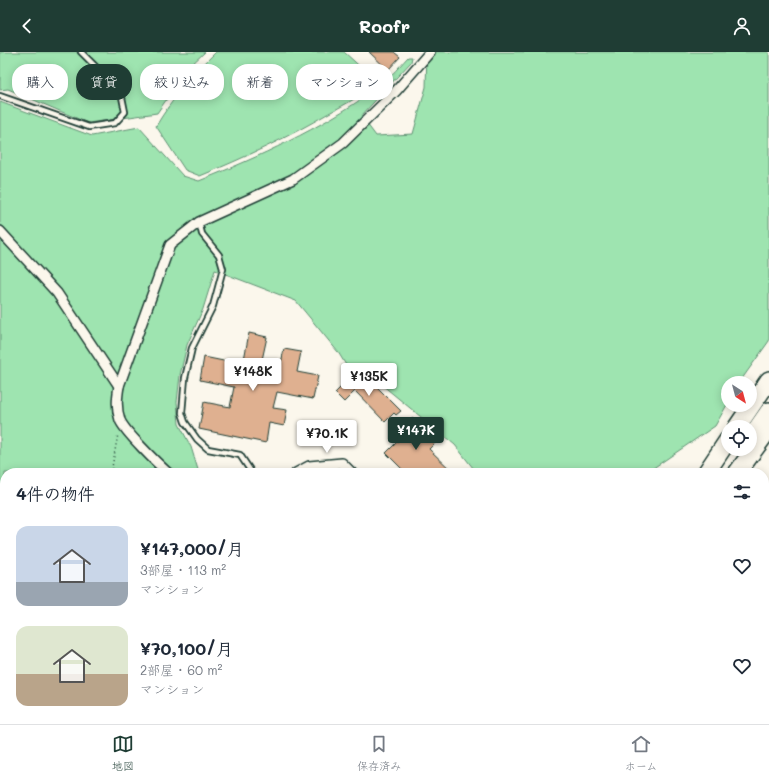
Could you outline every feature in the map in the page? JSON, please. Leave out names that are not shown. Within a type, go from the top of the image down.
[{"type":"highway","points":[[742,420],[769,380]]},
{"type":"highway","points":[[751,420],[769,394]]},
{"type":"highway","points":[[757,429],[769,411]]},
{"type":"highway","points":[[741,468],[769,429]]},
{"type":"highway","points":[[709,468],[721,450]]},
{"type":"highway","points":[[718,468],[726,456]]},
{"type":"highway","points":[[730,468],[738,456]]},
{"type":"street","points":[[163,468],[150,456],[121,422],[116,403],[119,386],[170,245],[199,222],[293,179],[336,147],[396,91],[430,52]]},
{"type":"street","points":[[0,231],[57,293],[119,386]]},
{"type":"street","points":[[305,468],[309,466],[342,463],[347,468]]},
{"type":"lane","points":[[0,96],[89,127],[115,123],[125,112],[121,92],[81,52]]},
{"type":"lane","points":[[199,222],[202,234],[219,255],[223,269],[213,306],[192,348],[185,378],[182,413],[184,422],[197,439],[208,449],[240,455],[249,468]]},
{"type":"path","points":[[113,468],[121,422]]},
{"type":"green space","points":[[0,52],[205,52],[192,64],[140,64],[140,100],[166,100],[157,113],[88,123],[34,100],[68,100],[68,64],[12,64],[12,91],[8,89],[0,90]]},
{"type":"green space","points":[[216,52],[344,52],[357,64],[296,64],[296,100],[352,100],[297,131],[249,155],[200,176],[185,170],[156,126],[174,100],[224,100],[224,64],[205,64]]},
{"type":"green space","points":[[427,52],[769,52],[769,341],[744,376],[721,376],[721,412],[723,412],[715,426],[653,468],[473,468],[455,445],[376,380],[354,374],[349,370],[338,352],[296,301],[215,270],[203,309],[187,345],[180,375],[177,402],[179,424],[191,447],[197,468],[0,468],[0,102],[92,136],[139,127],[183,176],[199,181],[289,141],[332,118],[360,100],[376,100],[361,116],[376,136],[413,134],[426,87]]},
{"type":"green space","points":[[408,57],[412,57],[411,62],[393,81],[393,73]]},
{"type":"building","points":[[369,52],[394,52],[400,57],[393,65],[382,64]]},
{"type":"building","points":[[249,333],[267,337],[260,369],[279,373],[284,349],[301,352],[297,372],[318,376],[313,399],[277,392],[273,408],[287,410],[284,426],[269,423],[266,443],[199,429],[204,402],[230,407],[234,387],[200,380],[204,357],[243,365]]},
{"type":"building","points":[[354,374],[366,386],[371,381],[401,411],[396,415],[394,413],[385,422],[355,391],[344,402],[335,393]]},
{"type":"building","points":[[412,418],[436,442],[429,449],[449,468],[401,468],[386,453],[401,438],[396,434]]}]
